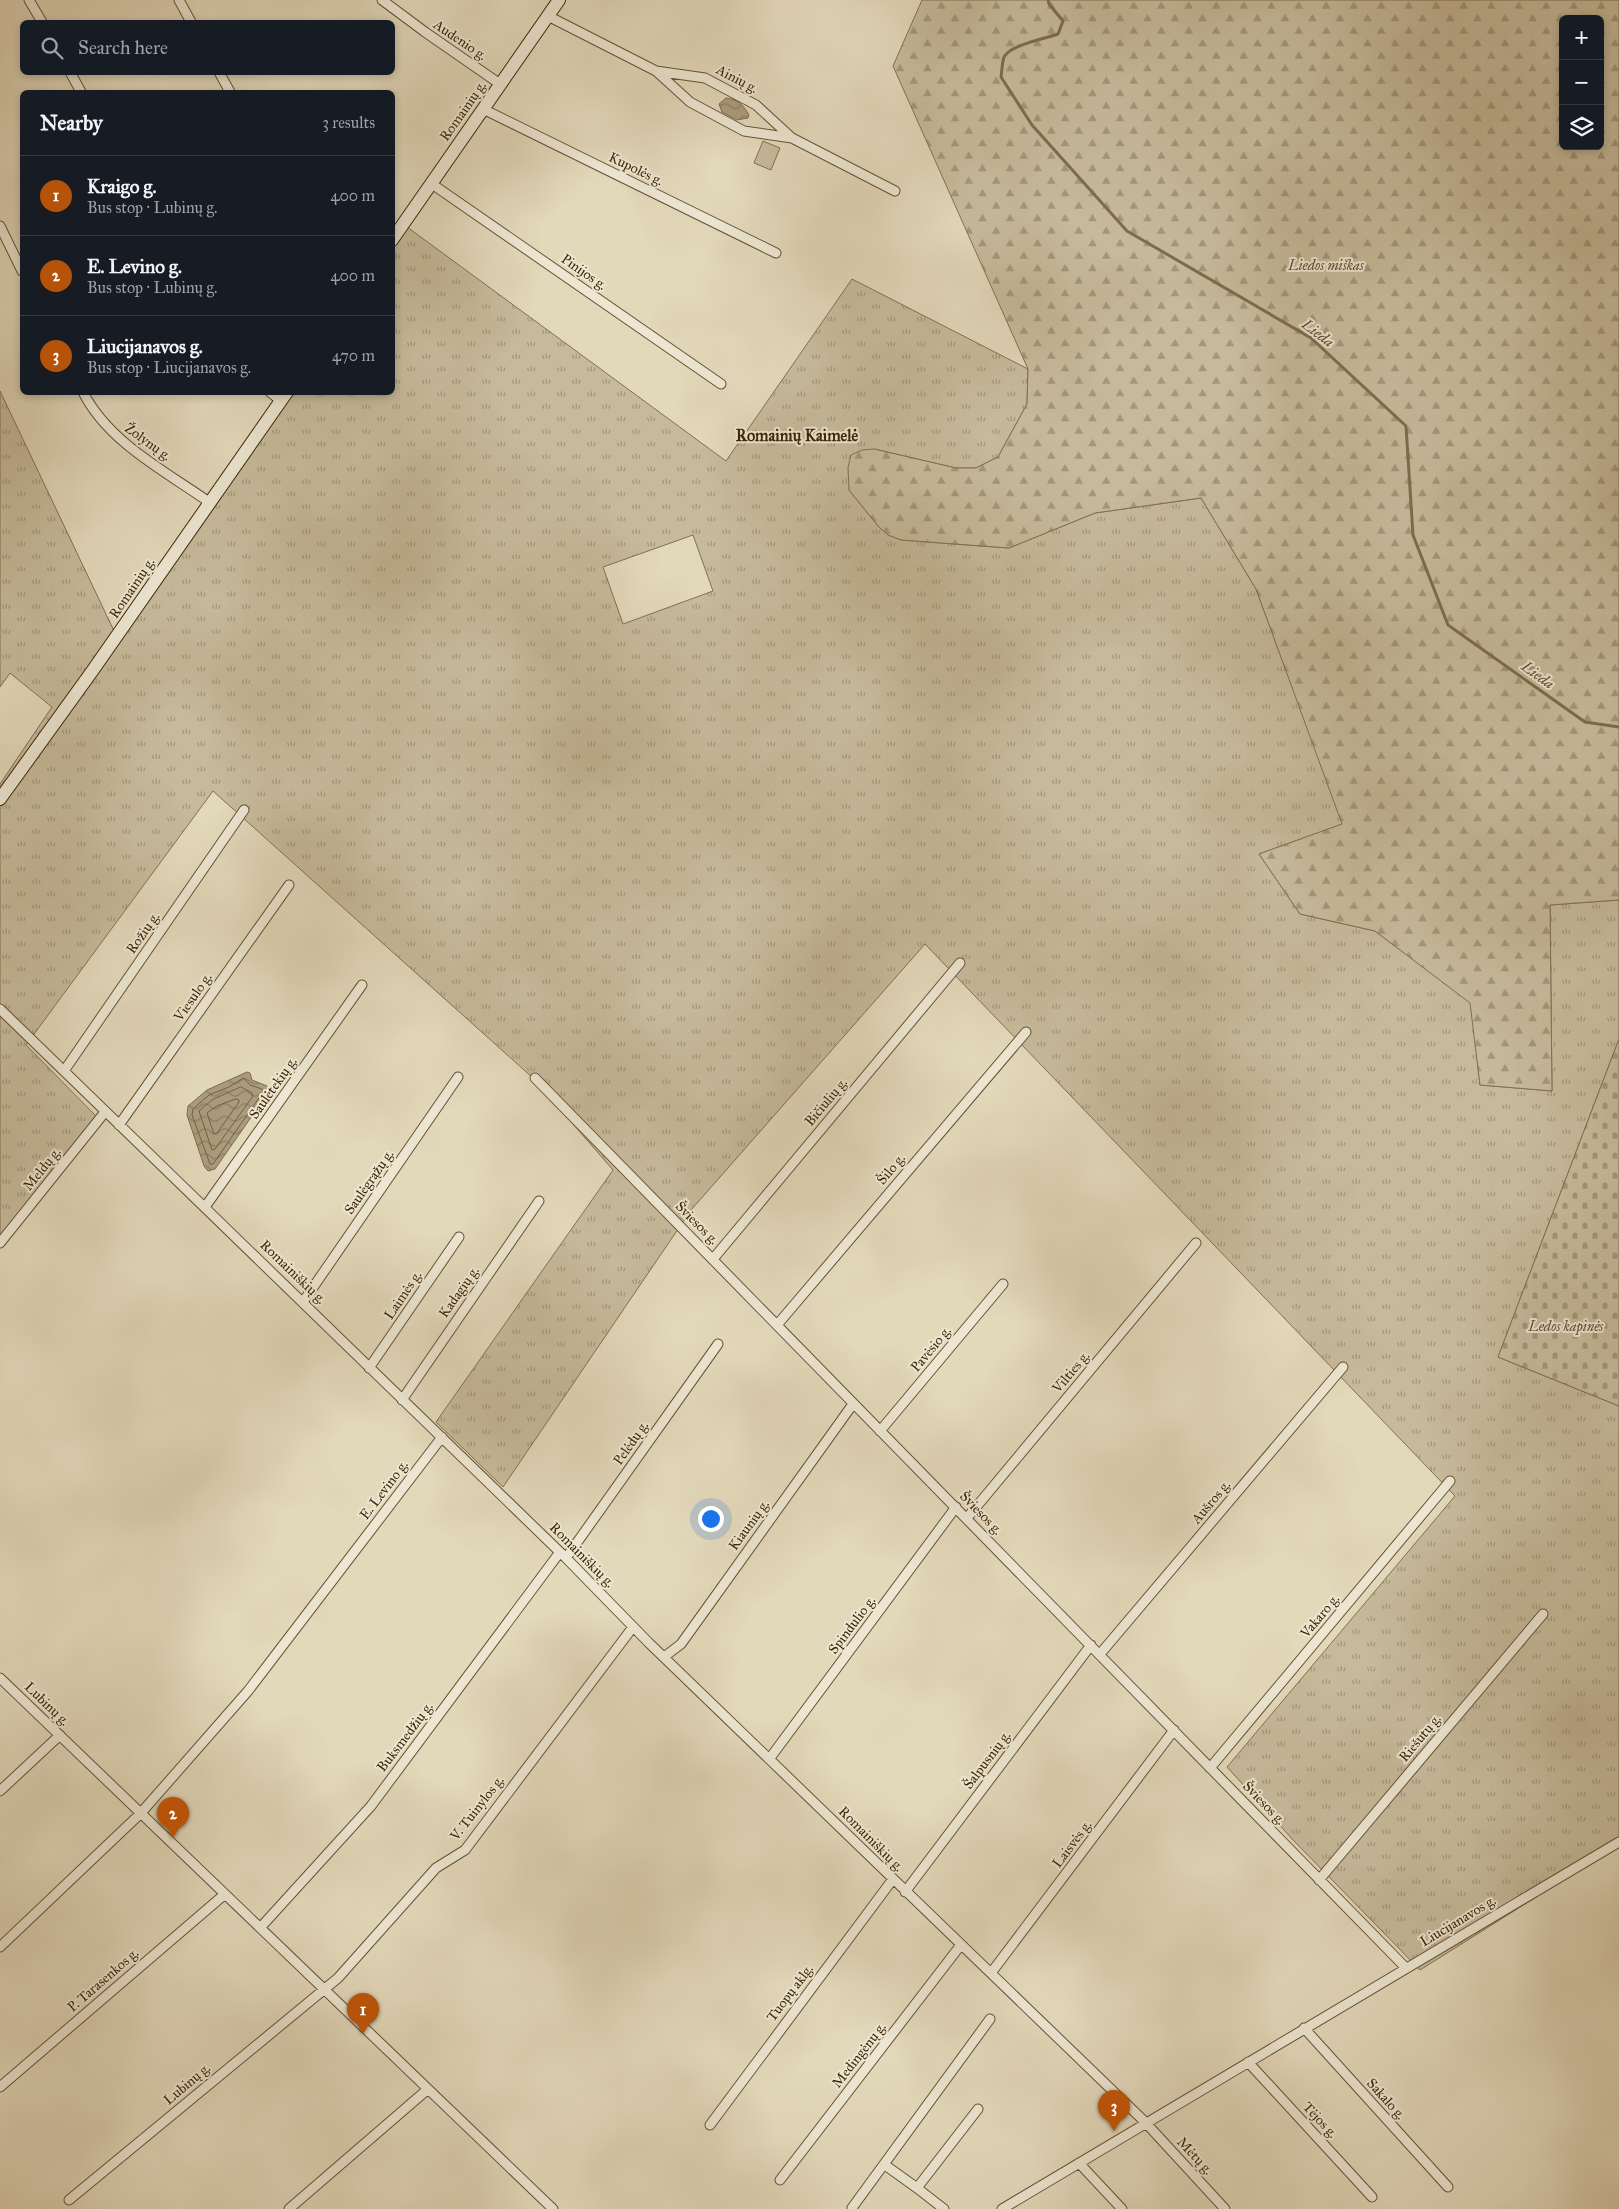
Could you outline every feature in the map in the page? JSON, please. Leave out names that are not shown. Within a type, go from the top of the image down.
[{"type":"main road","name":"Romainių g.","points":[[395,236],[559,0]]},
{"type":"main road","name":"Romainių g.","points":[[0,799],[94,670],[209,502],[284,397]]},
{"type":"street","points":[[29,0],[41,20]]},
{"type":"street","points":[[178,0],[190,20]]},
{"type":"street","name":"Audenio g.","points":[[382,0],[500,84]]},
{"type":"street","name":"Ainių g.","points":[[548,16],[656,71],[690,102],[744,131],[792,138]]},
{"type":"street","name":"Ainių g.","points":[[656,71],[705,78],[756,104],[792,138],[895,191]]},
{"type":"street","points":[[72,75],[80,90]]},
{"type":"street","points":[[221,75],[229,90]]},
{"type":"street","name":"Kupolės g.","points":[[483,109],[776,253]]},
{"type":"street","name":"Pinijos g.","points":[[432,184],[721,384]]},
{"type":"street","points":[[0,226],[20,267]]},
{"type":"street","name":"Žolynų g.","points":[[85,395],[99,419],[116,436],[209,502]]},
{"type":"street","name":"Rožių g.","points":[[64,1071],[244,810]]},
{"type":"street","name":"Viesulo g.","points":[[119,1125],[289,885]]},
{"type":"street","name":"Bičiulių g.","points":[[713,1259],[960,963]]},
{"type":"street","name":"Saulėtekių g.","points":[[205,1207],[362,985]]},
{"type":"street","name":"Romainiškių g.","points":[[0,1008],[563,1555],[664,1658],[770,1758],[960,1946],[992,1973],[1145,2122]]},
{"type":"street","name":"Šilo g.","points":[[777,1325],[1026,1032]]},
{"type":"street","name":"Saulėgrąžų g.","points":[[303,1302],[458,1077]]},
{"type":"street","name":"Šviesos g.","points":[[535,1078],[1406,1968]]},
{"type":"street","name":"Meldų g.","points":[[0,1243],[105,1112]]},
{"type":"street","name":"Kadagių g.","points":[[402,1400],[539,1201]]},
{"type":"street","name":"Laimės g.","points":[[369,1368],[458,1237]]},
{"type":"street","name":"Vilties g.","points":[[967,1518],[1196,1243]]},
{"type":"street","name":"Pavėsio g.","points":[[880,1431],[1003,1284]]},
{"type":"street","name":"Pelėdų g.","points":[[563,1555],[718,1344]]},
{"type":"street","name":"Aušros g.","points":[[1100,1654],[1343,1367]]},
{"type":"street","name":"Kiaunių g.","points":[[664,1658],[681,1644],[853,1404]]},
{"type":"street","name":"E. Levino g.","points":[[140,1814],[248,1691],[442,1437]]},
{"type":"street","name":"Vakaro g.","points":[[1210,1768],[1450,1481]]},
{"type":"street","name":"Spindulio g.","points":[[770,1758],[956,1507]]},
{"type":"street","name":"Buksmedžių g.","points":[[260,1928],[371,1806],[563,1555]]},
{"type":"street","name":"Riešutų g.","points":[[1319,1880],[1543,1614]]},
{"type":"street","name":"V. Tuinylos g.","points":[[323,1989],[338,1978],[436,1868],[465,1850],[633,1626]]},
{"type":"street","name":"Šalpusnių g.","points":[[905,1892],[1091,1645]]},
{"type":"street","name":"Lubinų g.","points":[[0,1678],[553,2209]]},
{"type":"street","name":"Laisvės g.","points":[[992,1973],[1174,1730]]},
{"type":"street","points":[[0,1791],[60,1735]]},
{"type":"street","points":[[0,1947],[140,1814]]},
{"type":"street","name":"Liucijanavos g.","points":[[1002,2209],[1145,2122],[1619,1842]]},
{"type":"street","name":"Tuopų aklg.","points":[[710,2125],[893,1879]]},
{"type":"street","name":"P. Tarasenkos g.","points":[[0,2087],[224,1894]]},
{"type":"street","name":"Medingėnų g.","points":[[780,2180],[960,1946]]},
{"type":"street","name":"Lubinų g.","points":[[69,2200],[323,1989]]},
{"type":"street","points":[[852,2208],[990,2018]]},
{"type":"street","name":"Sakalo g.","points":[[1304,2028],[1448,2187]]},
{"type":"street","name":"Tėjos g.","points":[[1248,2062],[1372,2197]]},
{"type":"street","points":[[289,2209],[428,2089]]},
{"type":"street","points":[[917,2188],[978,2108]]},
{"type":"street","name":"Mėtų g.","points":[[1145,2122],[1225,2209]]},
{"type":"street","points":[[1079,2162],[1122,2209]]},
{"type":"street","points":[[885,2165],[944,2209]]},
{"type":"green space","name":"Liedos miškas","points":[[922,0],[1619,0],[1619,900],[1550,905],[1552,1091],[1480,1085],[1470,1003],[1375,931],[1300,914],[1259,854],[1342,824],[1256,589],[1201,498],[1095,513],[1009,548],[901,540],[888,535],[878,526],[849,490],[848,468],[851,455],[862,450],[874,449],[956,468],[976,468],[998,457],[1027,404],[1028,369],[893,66]]},
{"type":"green space","points":[[763,141],[780,148],[771,170],[754,163]]},
{"type":"green space","points":[[403,224],[726,461],[852,279],[1028,369],[1027,404],[998,457],[976,468],[956,468],[874,449],[849,490],[878,526],[888,535],[901,540],[1009,548],[1095,513],[1201,498],[1256,589],[1343,824],[1259,854],[1300,914],[1375,931],[1471,1003],[1480,1085],[1552,1091],[1550,905],[1619,900],[1619,1039],[1498,1357],[1619,1406],[1619,1845],[1420,1970],[1294,1841],[1227,1767],[1455,1496],[925,944],[691,1210],[503,1487],[436,1422],[613,1170],[533,1078],[213,791],[26,1045],[97,1117],[0,1236],[0,784],[52,707],[10,673],[0,687],[0,391],[115,633],[286,395],[395,395],[395,237]],"holes":[[[693,535],[713,591],[623,624],[603,567]]]},
{"type":"green space","name":"Ledos kapinės","points":[[1619,1039],[1619,1406],[1498,1357]]},
{"type":"water","points":[[726,98],[740,104],[749,115],[748,118],[737,120],[722,112],[719,104]]},
{"type":"water","points":[[247,1072],[250,1073],[252,1080],[267,1086],[268,1093],[215,1169],[208,1171],[204,1166],[187,1115],[188,1106],[207,1090]]},
{"type":"waterway","name":"Lieda","points":[[1048,0],[1049,4],[1063,21],[1058,34],[1013,49],[1004,57],[1002,64],[1001,77],[1032,125],[1127,231],[1311,338],[1406,426],[1413,535],[1448,625],[1585,722],[1619,727]]},
{"type":"place","name":"E. Levino g.","points":[[173,1838]]},
{"type":"place","name":"Kraigo g.","points":[[363,2034]]},
{"type":"place","name":"Liucijanavos g.","points":[[1114,2131]]},
{"type":"district","name":"Romainių Kaimelė","points":[[797,435]]}]
